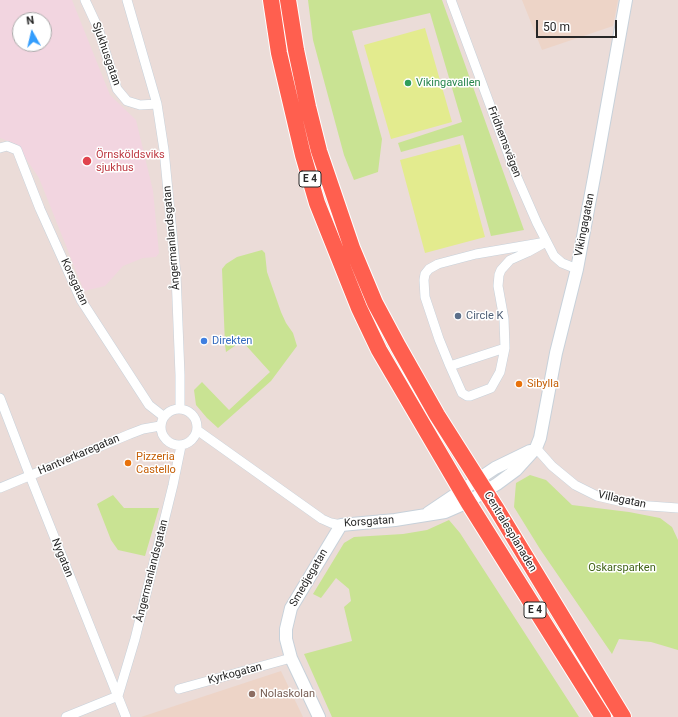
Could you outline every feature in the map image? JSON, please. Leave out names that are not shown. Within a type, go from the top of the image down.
[{"type":"highway","name":"Centralesplanaden","points":[[271,0],[279,53],[292,111],[317,203],[356,300],[379,350],[465,497],[602,717]]},
{"type":"highway","name":"Centralesplanaden","points":[[288,0],[296,50],[319,152],[352,248],[375,302],[437,415],[623,717]]},
{"type":"street","name":"Sjukhusgatan","points":[[85,0],[98,28],[117,89],[127,101],[140,105],[157,104]]},
{"type":"street","name":"Ångermanlandsgatan","points":[[127,0],[157,104],[164,150],[176,274],[180,408]]},
{"type":"street","name":"Fridhemsvägen","points":[[451,0],[516,175],[546,242],[558,260],[567,266],[577,269]]},
{"type":"street","name":"Vikingagatan","points":[[465,497],[482,486],[516,470],[536,448],[540,438],[554,361],[577,269],[626,0]]},
{"type":"street","name":"Korsgatan","points":[[0,148],[7,146],[17,150],[40,208],[81,300],[149,405],[163,416]]},
{"type":"street","points":[[546,242],[510,260],[501,270],[498,286],[504,319],[506,348],[500,372],[491,388],[467,396],[462,393],[437,332],[426,297],[424,280],[425,274],[429,269],[438,264],[476,254],[546,242]]},
{"type":"street","points":[[450,366],[506,348]]},
{"type":"street","name":"Nygatan","points":[[0,398],[126,717]]},
{"type":"street","points":[[180,408],[187,411],[195,419],[197,430],[192,440],[181,446],[172,444],[165,439],[160,426],[163,416],[172,410],[180,408]]},
{"type":"street","name":"Hantverkaregatan","points":[[0,488],[130,434],[160,426]]},
{"type":"street","name":"Korsgatan","points":[[197,430],[322,519],[331,523],[341,525],[395,520],[445,512],[465,497]]},
{"type":"street","name":"Ångermanlandsgatan","points":[[118,696],[135,639],[173,485],[181,446]]},
{"type":"street","name":"Villagatan","points":[[536,448],[552,466],[585,491],[597,496],[636,504],[678,508]]},
{"type":"street","name":"Smedjegatan","points":[[319,717],[291,658],[286,639],[286,629],[291,608],[341,525]]},
{"type":"street","name":"Kyrkogatan","points":[[180,689],[291,658]]},
{"type":"street","points":[[66,717],[118,696]]},
{"type":"shaded area","name":"Örnsköldsviks sjukhus","points":[[0,0],[72,0],[110,95],[136,120],[153,191],[159,253],[156,257],[143,258],[123,266],[105,286],[84,291],[39,178],[16,144],[0,138]]},
{"type":"shaded area","points":[[522,0],[618,0],[613,26],[542,50]]},
{"type":"shaded area","name":"Nolaskolan","points":[[281,671],[303,717],[141,717]]},
{"type":"green space","points":[[308,0],[442,0],[524,230],[491,236],[463,135],[401,152],[398,143],[462,122],[430,13],[352,31],[382,139],[378,172],[354,180],[344,155],[313,40]]},
{"type":"green space","name":"Vikingavallen","points":[[425,28],[452,122],[391,139],[364,45]]},
{"type":"green space","points":[[460,144],[485,237],[425,253],[400,160]]},
{"type":"green space","points":[[262,250],[265,253],[267,272],[281,312],[293,333],[297,346],[271,381],[218,428],[196,405],[194,390],[202,382],[229,410],[270,372],[242,341],[226,352],[225,345],[222,269],[226,264],[237,257]]},
{"type":"green space","name":"Oskarsparken","points":[[530,475],[546,480],[572,505],[629,512],[660,518],[672,527],[678,540],[678,650],[651,642],[619,639],[612,654],[540,549],[514,507],[516,483]]},
{"type":"green space","points":[[113,495],[124,508],[159,508],[145,556],[118,550],[111,540],[97,504]]},
{"type":"green space","points":[[449,520],[460,533],[579,717],[332,717],[304,654],[352,641],[344,607],[351,601],[349,589],[336,578],[321,598],[313,594],[344,543],[354,537],[403,534],[427,530]]},
{"type":"place","name":"Vikingavallen","points":[[408,83]]},
{"type":"place","name":"Örnsköldsviks sjukhus","points":[[87,161]]},
{"type":"place","name":"Circle K","points":[[458,316]]},
{"type":"place","name":"Direkten","points":[[204,341]]},
{"type":"place","name":"Sibylla","points":[[519,384]]},
{"type":"place","name":"Pizzeria Castello","points":[[128,463]]},
{"type":"place","name":"Nolaskolan","points":[[252,694]]}]
